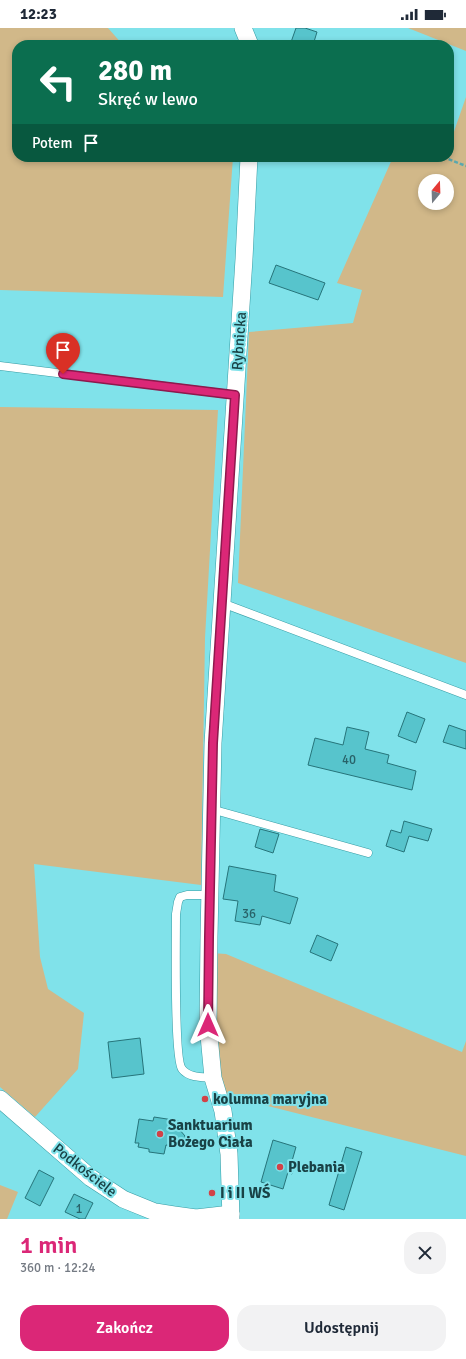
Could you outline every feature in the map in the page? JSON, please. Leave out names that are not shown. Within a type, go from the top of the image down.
[{"type":"street","points":[[243,28],[248,40]]},
{"type":"street","name":"Rybnicka","points":[[231,1217],[228,1154],[223,1111],[213,1078],[208,1025],[209,895],[213,743],[249,162]]},
{"type":"street","name":"Podkościele","points":[[0,1099],[91,1178],[123,1200],[155,1212],[196,1218],[231,1217]]},
{"type":"lane","points":[[0,366],[235,395]]},
{"type":"lane","points":[[222,603],[466,695]]},
{"type":"lane","points":[[211,809],[368,853]]},
{"type":"lane","points":[[209,895],[187,895],[180,897],[178,902],[176,914],[177,1040],[180,1067],[188,1075],[213,1078]]},
{"type":"path","points":[[454,161],[466,166]]},
{"type":"shaded area","points":[[0,28],[108,28],[119,40],[12,40],[12,162],[233,162],[223,297],[0,290]]},
{"type":"shaded area","points":[[408,28],[466,28],[466,51],[454,46],[454,40],[438,40]]},
{"type":"shaded area","points":[[466,97],[466,663],[238,583],[249,332],[353,323],[362,290],[337,283],[391,162],[454,162],[454,131]]},
{"type":"shaded area","points":[[0,407],[218,410],[205,638],[201,885],[34,864],[40,957],[48,989],[84,1013],[78,1069],[35,1117],[0,1087]]},
{"type":"shaded area","points":[[211,953],[226,954],[462,1052],[466,1041],[466,1156],[224,1095],[217,1078]]},
{"type":"shaded area","points":[[0,1185],[18,1192],[7,1219],[0,1219]]},
{"type":"building","points":[[296,28],[305,28],[317,32],[315,40],[292,40]]},
{"type":"building","points":[[276,265],[325,283],[318,300],[269,283]]},
{"type":"building","points":[[407,712],[425,719],[416,743],[398,736]]},
{"type":"building","points":[[449,725],[466,731],[466,749],[443,742]]},
{"type":"building","points":[[347,727],[369,732],[365,749],[389,755],[387,763],[416,771],[412,790],[308,765],[315,738],[343,745]]},
{"type":"building","points":[[404,821],[432,829],[428,841],[409,836],[404,852],[386,846],[391,830],[401,833]]},
{"type":"building","points":[[260,829],[279,834],[273,853],[255,847]]},
{"type":"building","points":[[229,866],[276,875],[274,891],[298,898],[290,924],[262,916],[260,925],[235,921],[238,901],[223,899]]},
{"type":"building","points":[[317,935],[338,944],[331,961],[310,952]]},
{"type":"building","points":[[140,1038],[144,1074],[112,1078],[108,1042]]},
{"type":"building","name":"Sanktuarium Bożego Ciała","points":[[154,1117],[180,1121],[179,1129],[185,1136],[180,1147],[166,1145],[164,1154],[149,1152],[149,1149],[138,1147],[139,1143],[135,1143],[139,1119],[153,1121]]},
{"type":"building","name":"Plebania","points":[[273,1140],[296,1147],[292,1161],[295,1163],[292,1174],[288,1172],[283,1189],[261,1182]]},
{"type":"building","points":[[346,1147],[362,1152],[344,1210],[329,1205]]},
{"type":"building","points":[[39,1170],[54,1178],[40,1206],[25,1198]]},
{"type":"building","points":[[74,1194],[93,1203],[85,1219],[80,1219],[65,1212]]},
{"type":"place","name":"kolumna maryjna","points":[[205,1099]]},
{"type":"place","name":"Sanktuarium Bożego Ciała","points":[[160,1134]]},
{"type":"place","name":"Plebania","points":[[280,1167]]},
{"type":"place","name":"I i II WŚ","points":[[212,1193]]},
{"type":"route","points":[[63,374],[235,395],[213,743],[208,1025]]}]
